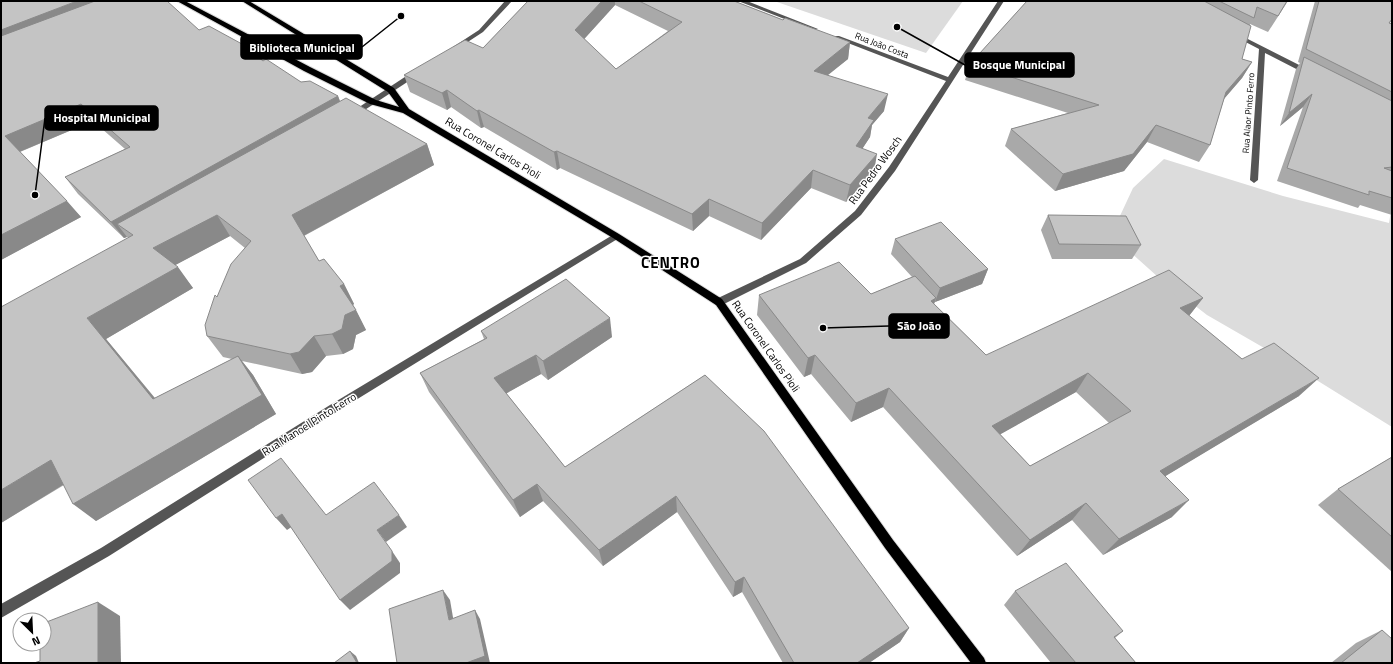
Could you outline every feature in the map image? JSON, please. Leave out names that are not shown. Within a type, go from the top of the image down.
[{"type":"main road","name":"Rua Coronel Carlos Pioli","points":[[180,1],[307,70],[373,102],[406,111],[616,236],[719,302],[889,544],[979,663]]},
{"type":"main road","points":[[246,1],[391,90]]},
{"type":"main road","name":"Rua Coronel Carlos Pioli","points":[[391,90],[406,111]]},
{"type":"street","points":[[449,52],[481,31],[509,1]]},
{"type":"street","points":[[741,1],[823,32]]},
{"type":"street","name":"Rua Pedro Wosch","points":[[719,302],[803,261],[858,213],[892,169],[1001,1]]},
{"type":"street","points":[[1228,30],[1317,76]]},
{"type":"street","name":"Rua João Costa","points":[[830,35],[950,80]]},
{"type":"street","name":"Rua Alaor Pinto Ferro","points":[[1254,180],[1262,48]]},
{"type":"street","points":[[346,117],[373,102],[424,69]]},
{"type":"street","name":"Rua Manoel Pinto Ferro","points":[[1,611],[105,552],[341,404],[616,236]]},
{"type":"shaded area","points":[[774,1],[963,1],[926,53]]},
{"type":"shaded area","points":[[1164,159],[1283,196],[1389,223],[1392,204],[1392,427],[1273,353],[1207,315],[1158,277],[1119,242],[1119,218],[1133,188]]},
{"type":"building","points":[[1,1],[77,1],[1,30]]},
{"type":"building","points":[[95,1],[167,1],[199,30],[209,26],[242,44],[263,61],[266,59],[301,82],[310,81],[338,96],[111,222],[65,177],[130,147],[81,104],[5,136],[67,201],[1,235],[1,36]]},
{"type":"building","points":[[528,1],[602,1],[575,30],[616,69],[682,22],[639,1],[734,1],[783,20],[785,18],[850,42],[814,71],[888,94],[868,118],[874,120],[856,146],[877,154],[850,185],[813,170],[762,223],[709,199],[692,214],[557,151],[554,152],[479,110],[477,111],[447,90],[442,93],[404,75],[465,40],[483,48]]},
{"type":"building","points":[[1027,1],[1204,1],[1251,26],[1242,59],[1252,62],[1226,92],[1210,145],[1156,125],[1133,154],[1063,174],[1011,129],[1099,105],[970,64]]},
{"type":"building","points":[[1219,1],[1287,1],[1278,16],[1257,7],[1254,18]]},
{"type":"building","points":[[1319,1],[1392,1],[1392,19],[1389,23],[1392,24],[1392,92],[1306,49]]},
{"type":"building","points":[[1304,57],[1392,101],[1392,167],[1384,168],[1392,171],[1392,198],[1369,191],[1369,195],[1287,168],[1312,94],[1289,113]]},
{"type":"building","points":[[346,98],[427,144],[292,215],[319,261],[324,259],[344,284],[340,286],[356,310],[345,315],[342,329],[332,334],[314,336],[299,352],[290,354],[207,336],[205,325],[215,295],[217,297],[231,264],[251,241],[217,215],[153,248],[178,267],[87,318],[153,399],[238,356],[262,395],[73,504],[51,460],[1,490],[1,307],[133,235],[117,224]]},
{"type":"building","points":[[1048,215],[1126,216],[1141,245],[1059,244]]},
{"type":"building","points":[[941,222],[988,269],[940,288],[895,239]]},
{"type":"building","points":[[839,262],[871,294],[915,276],[936,298],[931,301],[986,355],[1169,270],[1203,298],[1180,308],[1242,359],[1274,343],[1319,378],[1160,471],[1189,500],[1119,539],[1086,503],[1030,540],[889,388],[856,403],[815,355],[808,358],[759,295]],"holes":[[[1088,373],[1131,411],[1030,466],[992,426]]]},
{"type":"building","points":[[566,279],[610,318],[543,361],[536,355],[494,378],[565,467],[705,375],[764,431],[909,628],[857,663],[794,663],[744,577],[735,582],[676,496],[599,550],[537,484],[513,500],[420,373],[487,338],[481,331]]},
{"type":"building","points":[[1392,457],[1392,537],[1338,489]]},
{"type":"building","points":[[281,458],[326,515],[374,482],[399,515],[377,530],[392,551],[392,561],[340,600],[282,514],[276,518],[248,480]]},
{"type":"building","points":[[1066,563],[1123,631],[1114,637],[1136,663],[1076,663],[1015,591]]},
{"type":"building","points":[[443,590],[449,620],[475,610],[485,656],[466,663],[397,663],[389,609]]},
{"type":"building","points":[[98,602],[98,663],[34,663],[40,661],[40,652],[52,652],[52,620]]},
{"type":"building","points":[[1382,630],[1392,639],[1392,663],[1341,663]]},
{"type":"building","points":[[350,651],[357,663],[334,663]]},
{"type":"place","name":"Biblioteca Municipal","points":[[401,16]]},
{"type":"place","name":"Bosque Municipal","points":[[897,27]]},
{"type":"place","name":"Hospital Municipal","points":[[35,195]]},
{"type":"place","name":"São João","points":[[823,328]]},
{"type":"district","name":"CENTRO","points":[[671,262]]}]
